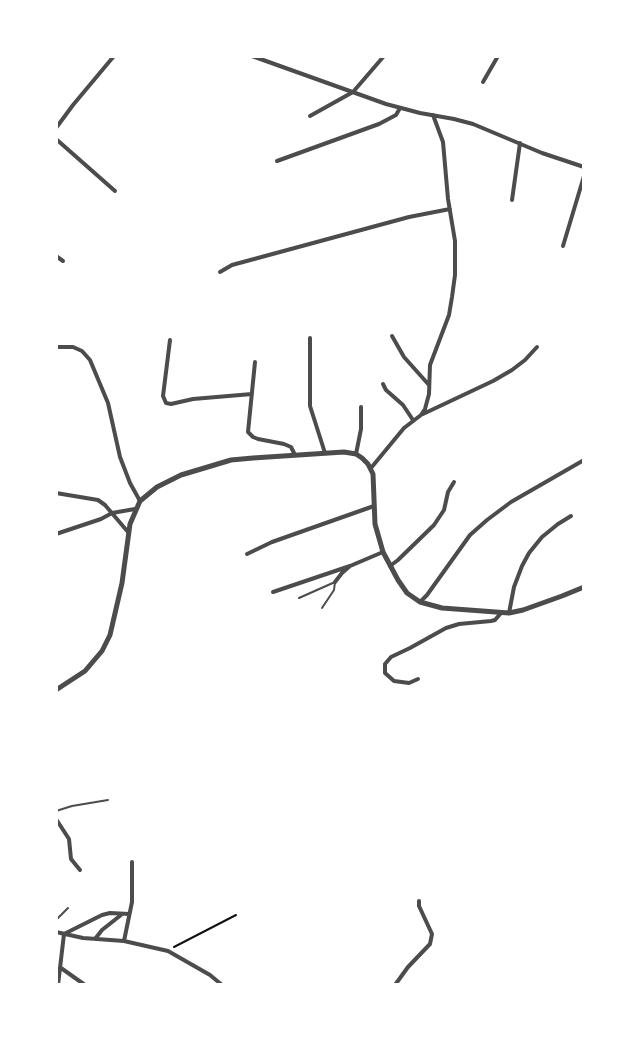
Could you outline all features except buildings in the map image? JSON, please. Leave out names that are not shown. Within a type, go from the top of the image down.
[{"type":"street","points":[[57,127],[114,56]]},
{"type":"street","points":[[252,56],[400,108],[473,124],[542,153],[584,167]]},
{"type":"street","points":[[310,116],[353,92],[384,56]]},
{"type":"street","points":[[483,82],[498,56]]},
{"type":"street","points":[[277,161],[379,124],[396,115],[400,108]]},
{"type":"street","points":[[421,415],[427,406],[430,365],[449,315],[455,275],[455,242],[443,142],[433,115]]},
{"type":"street","points":[[56,139],[115,191]]},
{"type":"street","points":[[512,200],[520,143]]},
{"type":"street","points":[[563,246],[584,176]]},
{"type":"street","points":[[220,272],[232,265],[409,217],[450,209]]},
{"type":"street","points":[[56,256],[63,261]]},
{"type":"street","points":[[392,336],[404,357],[429,385]]},
{"type":"street","points":[[310,338],[310,406],[325,453]]},
{"type":"street","points":[[170,340],[162,396],[166,403],[171,404],[193,399],[252,394]]},
{"type":"street","points":[[56,347],[73,347],[82,351],[93,367],[108,404],[120,457],[130,483],[140,501]]},
{"type":"street","points":[[371,468],[413,420],[499,377],[525,360],[537,347]]},
{"type":"street","points":[[255,362],[248,427],[250,434],[258,439],[291,447],[295,455]]},
{"type":"street","points":[[383,384],[386,390],[403,405],[413,420]]},
{"type":"street","points":[[356,454],[361,429],[362,406]]},
{"type":"street","points":[[56,690],[84,671],[102,651],[110,635],[122,583],[128,532],[135,509],[140,501],[157,487],[212,465],[253,458],[325,453],[356,454],[371,468],[374,486],[375,524],[383,552],[407,593],[420,602],[442,608],[509,613],[584,587]]},
{"type":"street","points":[[420,602],[470,535],[487,520],[511,502],[584,460]]},
{"type":"street","points":[[390,566],[434,525],[444,510],[448,492],[454,482]]},
{"type":"street","points":[[56,493],[98,500],[128,532]]},
{"type":"street","points":[[246,554],[272,542],[374,506]]},
{"type":"street","points":[[56,534],[101,519],[112,513],[135,509]]},
{"type":"street","points":[[509,613],[514,587],[529,553],[542,537],[571,516]]},
{"type":"street","points":[[273,592],[350,566],[383,552]]},
{"type":"street","points":[[335,582],[342,572],[350,566]]},
{"type":"street","points":[[418,679],[409,683],[394,681],[385,673],[385,664],[391,657],[446,628],[459,624],[495,620],[501,613]]},
{"type":"street","points":[[56,819],[69,839],[71,859],[80,870]]},
{"type":"street","points":[[124,941],[132,902],[132,862]]},
{"type":"street","points":[[395,985],[408,967],[430,944],[432,934],[419,906],[419,901]]},
{"type":"street","points":[[64,934],[102,914],[129,914]]},
{"type":"street","points":[[95,939],[102,930],[121,915]]},
{"type":"street","points":[[56,932],[95,939],[124,941],[168,950],[210,975],[222,985]]},
{"type":"street","points":[[58,985],[64,934]]},
{"type":"street","points":[[60,968],[85,985]]},
{"type":"lane","points":[[299,598],[335,582]]},
{"type":"lane","points":[[322,608],[334,590],[335,582]]},
{"type":"lane","points":[[56,811],[72,806],[108,800]]},
{"type":"lane","points":[[56,920],[68,908]]},
{"type":"path","points":[[168,950],[186,939],[236,915]]}]
